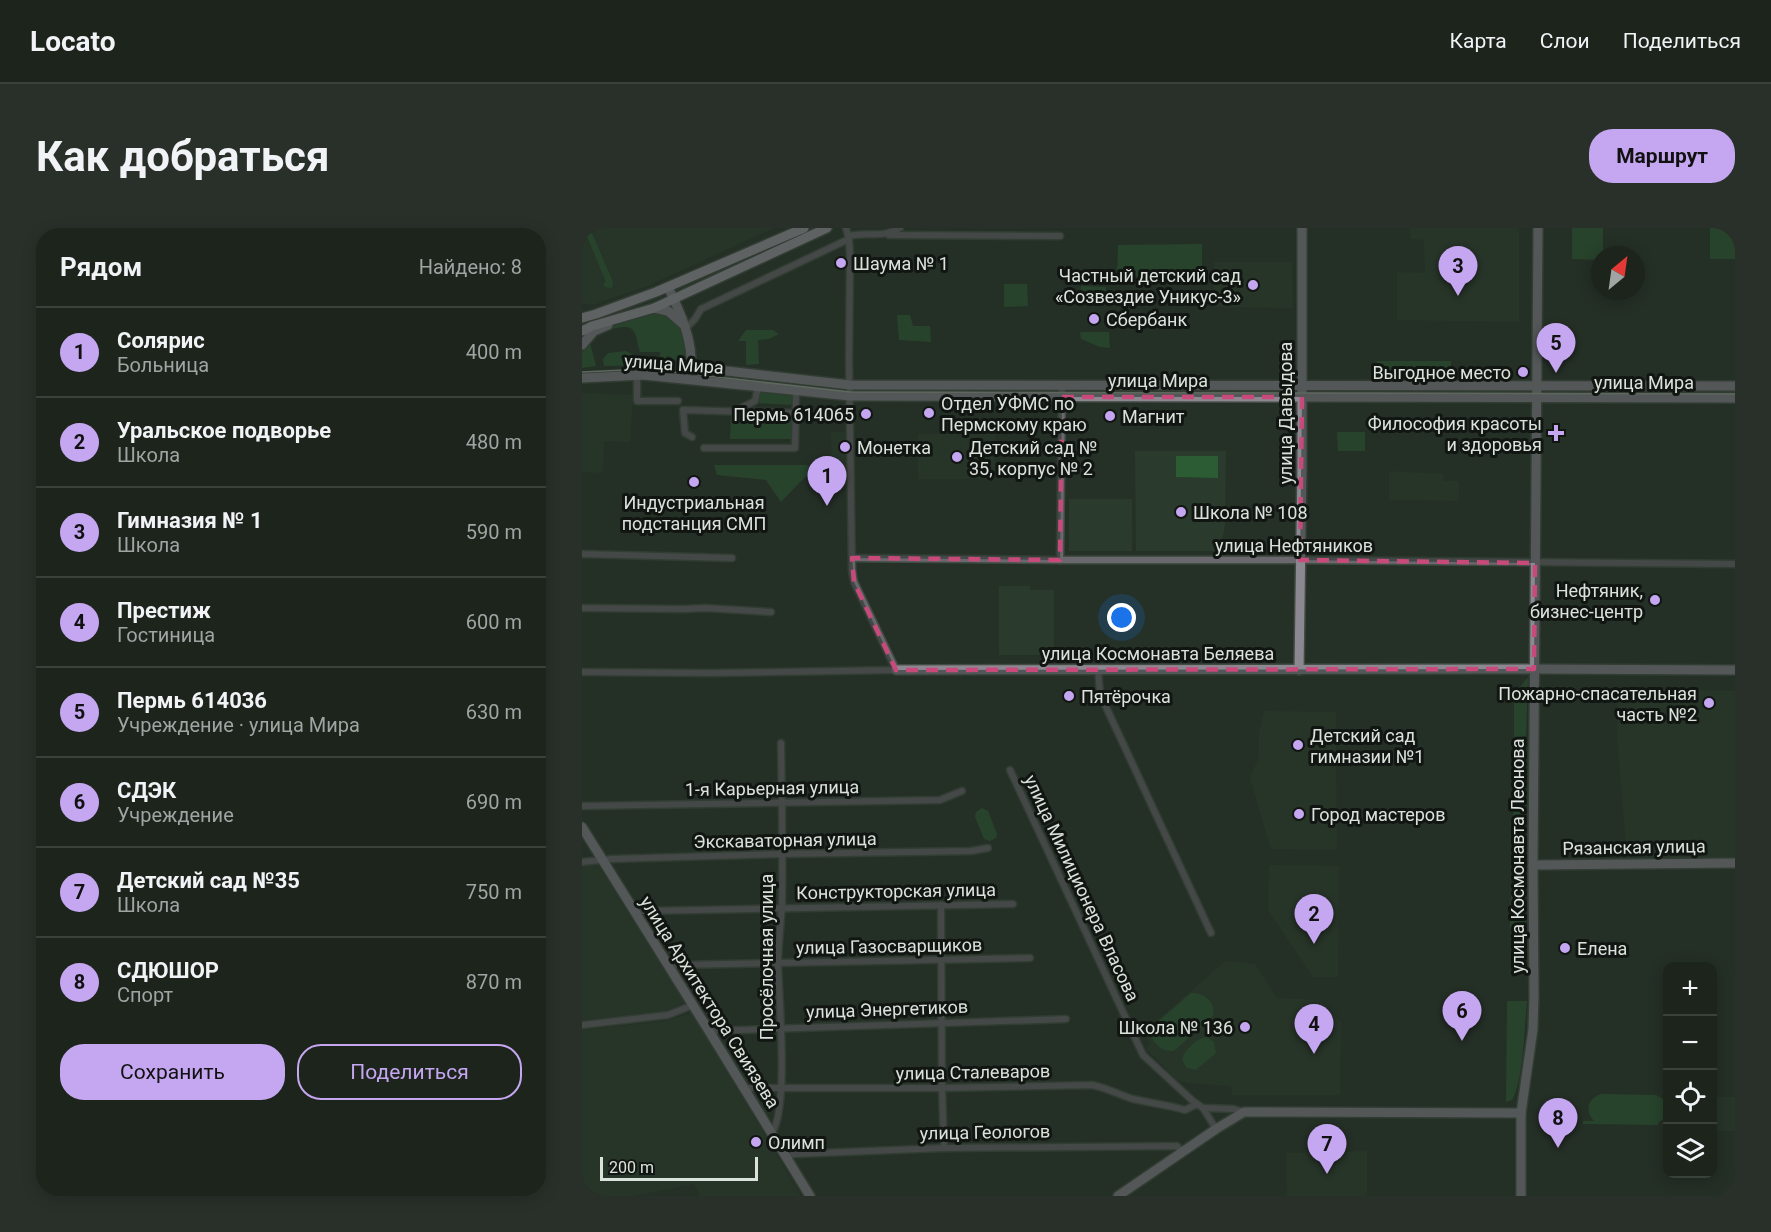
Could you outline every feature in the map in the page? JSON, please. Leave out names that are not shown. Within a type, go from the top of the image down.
[{"type":"main road","points":[[582,318],[668,287],[804,228]]},
{"type":"main road","points":[[582,332],[592,326],[654,308],[827,228]]},
{"type":"main road","name":"улица Давыдова","points":[[1299,669],[1302,228]]},
{"type":"main road","name":"улица Космонавта Леонова","points":[[1521,1196],[1521,1113],[1533,1029],[1538,228]]},
{"type":"main road","points":[[668,287],[681,313],[690,344],[692,367],[690,380]]},
{"type":"main road","points":[[681,313],[686,298],[699,288]]},
{"type":"main road","points":[[654,308],[668,311],[685,327]]},
{"type":"main road","points":[[582,345],[594,331],[615,323],[621,317]]},
{"type":"main road","name":"улица Мира","points":[[692,367],[850,385],[1735,386]]},
{"type":"main road","name":"улица Мира","points":[[582,378],[637,375],[850,396],[1735,398]]},
{"type":"main road","name":"улица Космонавта Беляева","points":[[896,670],[1735,670]]},
{"type":"main road","name":"улица Архитектора Свиязева","points":[[582,826],[810,1196]]},
{"type":"main road","name":"Рязанская улица","points":[[1533,865],[1735,863]]},
{"type":"main road","points":[[1118,1196],[1244,1112],[1521,1113]]},
{"type":"street","points":[[846,228],[849,238],[854,582],[896,670]]},
{"type":"street","points":[[889,235],[900,228]]},
{"type":"street","points":[[685,327],[695,319],[701,309],[856,234],[1060,236]]},
{"type":"street","points":[[637,375],[637,401],[678,401]]},
{"type":"street","points":[[1060,560],[1062,385]]},
{"type":"street","points":[[736,411],[755,401],[758,387]]},
{"type":"street","points":[[704,448],[795,448],[796,391]]},
{"type":"street","points":[[692,437],[685,433],[683,410],[795,413]]},
{"type":"street","points":[[582,554],[732,558]]},
{"type":"street","name":"улица Нефтяников","points":[[852,558],[1735,564]]},
{"type":"street","points":[[582,608],[705,608],[771,612]]},
{"type":"street","points":[[1098,669],[1100,694],[1210,933]]},
{"type":"street","name":"улица Космонавта Беляева","points":[[582,672],[710,673],[896,670]]},
{"type":"street","name":"Просёлочная улица","points":[[772,1132],[776,1126],[781,1088],[778,936],[782,907],[781,743]]},
{"type":"street","name":"улица Милиционера Власова","points":[[1011,770],[1143,1055],[1200,1106],[1216,1129]]},
{"type":"street","name":"1-я Карьерная улица","points":[[582,806],[940,800],[962,792]]},
{"type":"street","name":"Экскаваторная улица","points":[[582,862],[782,854],[971,851],[988,848]]},
{"type":"street","name":"Конструкторская улица","points":[[635,914],[642,911],[782,907],[1013,904]]},
{"type":"street","points":[[941,905],[944,1148]]},
{"type":"street","name":"улица Газосварщиков","points":[[677,965],[1030,958]]},
{"type":"street","points":[[582,1025],[668,1015],[693,1005]]},
{"type":"street","name":"улица Энергетиков","points":[[709,1031],[1066,1019]]},
{"type":"street","name":"улица Сталеваров","points":[[746,1090],[750,1088],[1092,1085],[1108,1088],[1125,1096],[1185,1110],[1200,1106]]},
{"type":"street","points":[[1200,1106],[1244,1112]]},
{"type":"street","name":"улица Геологов","points":[[786,1157],[795,1154],[944,1148],[1177,1146],[1182,1152]]},
{"type":"highlighted area","points":[[1062,397],[1302,397],[1300,560],[1535,563],[1534,669],[896,670],[854,582],[852,558],[1060,560]]},
{"type":"shaded area","points":[[582,228],[774,228],[650,285],[589,305],[582,303]]},
{"type":"shaded area","points":[[1410,228],[1519,228],[1519,322],[1397,320],[1397,272],[1425,273],[1424,240],[1411,239]]},
{"type":"shaded area","name":"Частный детский сад «Созвездие Уникус-3»","points":[[1214,262],[1292,262],[1293,308],[1214,307]]},
{"type":"shaded area","points":[[582,393],[633,395],[630,442],[604,441],[603,473],[582,472]]},
{"type":"shaded area","points":[[831,432],[850,432],[850,484],[832,484]]},
{"type":"shaded area","name":"Детский сад № 35, корпус № 2","points":[[918,434],[995,434],[995,479],[918,479]]},
{"type":"shaded area","name":"Школа № 108","points":[[1135,451],[1226,451],[1225,525],[1220,551],[1136,551]]},
{"type":"shaded area","points":[[1389,471],[1443,474],[1444,481],[1459,481],[1459,501],[1389,500]]},
{"type":"shaded area","points":[[1069,499],[1132,499],[1132,551],[1069,551]]},
{"type":"shaded area","points":[[999,586],[1030,586],[1030,590],[1054,590],[1054,655],[999,655]]},
{"type":"shaded area","points":[[1618,689],[1735,691],[1735,858],[1627,858],[1617,735]]},
{"type":"shaded area","points":[[1264,711],[1336,712],[1337,850],[1271,849],[1250,778],[1259,757],[1259,733]]},
{"type":"shaded area","points":[[598,865],[684,1002],[666,1011],[582,1020],[582,866]]},
{"type":"shaded area","points":[[1269,865],[1339,866],[1338,977],[1313,977],[1268,910]]},
{"type":"shaded area","name":"Школа № 136","points":[[1224,962],[1255,964],[1277,998],[1319,1000],[1341,1022],[1340,1095],[1232,1095],[1231,1086],[1177,1080],[1146,1048],[1150,1043],[1144,1032]]},
{"type":"shaded area","points":[[692,1013],[801,1196],[700,1196],[694,1184],[634,1196],[582,1196],[582,1030],[667,1021]]},
{"type":"shaded area","points":[[1717,1097],[1735,1097],[1735,1131],[1717,1131]]},
{"type":"shaded area","points":[[1367,1151],[1367,1196],[1287,1196],[1286,1153]]},
{"type":"green space","points":[[584,228],[590,228],[613,282],[612,288],[605,287],[603,284],[606,282],[586,234],[582,234]]},
{"type":"green space","points":[[1572,228],[1603,228],[1603,246],[1591,246],[1591,260],[1572,259]]},
{"type":"green space","points":[[1710,228],[1735,228],[1735,259],[1710,259]]},
{"type":"green space","points":[[1202,244],[1202,278],[1117,276],[1118,245]]},
{"type":"green space","points":[[1004,284],[1027,284],[1028,306],[1004,307]]},
{"type":"green space","points":[[1081,286],[1106,287],[1105,305],[1079,304]]},
{"type":"green space","points":[[660,311],[673,318],[681,330],[685,359],[671,360],[671,357],[667,356],[666,359],[660,359],[660,352],[640,352],[635,334],[630,328],[620,327],[594,335],[597,331]]},
{"type":"green space","points":[[897,315],[910,315],[913,326],[930,326],[931,342],[899,340]]},
{"type":"green space","points":[[746,330],[773,330],[779,334],[769,339],[758,340],[759,364],[746,365],[746,341],[738,341]]},
{"type":"green space","points":[[1080,332],[1109,332],[1110,348],[1100,347],[1081,339]]},
{"type":"green space","points":[[593,336],[590,343],[596,366],[582,368],[582,353]]},
{"type":"green space","points":[[626,351],[649,365],[604,366],[603,359],[608,353]]},
{"type":"green space","points":[[1377,361],[1451,361],[1451,375],[1378,374]]},
{"type":"green space","points":[[760,391],[795,395],[790,405],[757,403]]},
{"type":"green space","points":[[731,415],[793,416],[792,439],[730,439]]},
{"type":"green space","points":[[1337,432],[1365,432],[1365,451],[1338,451]]},
{"type":"green space","points":[[1176,456],[1218,456],[1218,478],[1176,477]]},
{"type":"green space","points":[[714,465],[806,465],[816,468],[781,502],[766,480],[717,475]]},
{"type":"green space","points":[[1528,678],[1526,735],[1523,738],[1514,739],[1514,695]]},
{"type":"green space","points":[[1514,745],[1525,746],[1527,750],[1522,854],[1513,853]]},
{"type":"green space","points":[[982,808],[988,811],[997,834],[996,838],[990,841],[984,839],[975,817],[976,812]]},
{"type":"green space","points":[[1526,871],[1526,940],[1510,928],[1511,889]]},
{"type":"green space","points":[[1191,993],[1208,999],[1213,1006],[1213,1016],[1174,1051],[1159,1047],[1153,1040],[1154,1025]]},
{"type":"green space","points":[[1507,1001],[1527,1001],[1519,1079],[1512,1100],[1506,1102]]},
{"type":"green space","points":[[1207,1037],[1214,1042],[1216,1053],[1196,1070],[1187,1068],[1182,1060],[1185,1052],[1195,1042]]},
{"type":"green space","points":[[1601,1094],[1656,1095],[1663,1100],[1663,1119],[1658,1125],[1583,1124],[1583,1121],[1594,1121],[1589,1113],[1589,1106],[1596,1096]]},
{"type":"tram line","points":[[582,372],[645,369],[850,392],[1735,394]]},
{"type":"place","name":"Шаума № 1","points":[[841,263]]},
{"type":"place","name":"Частный детский сад «Созвездие Уникус-3»","points":[[1253,285]]},
{"type":"place","name":"Гимназия № 1","points":[[1458,296]]},
{"type":"place","name":"Сбербанк","points":[[1094,319]]},
{"type":"place","name":"Выгодное место","points":[[1523,372]]},
{"type":"place","name":"Пермь 614036","points":[[1556,373]]},
{"type":"place","name":"Отдел УФМС по Пермскому краю","points":[[929,413]]},
{"type":"place","name":"Пермь 614065","points":[[866,414]]},
{"type":"place","name":"Магнит","points":[[1110,416]]},
{"type":"place","name":"Философия красоты и здоровья","points":[[1556,433]]},
{"type":"place","name":"Монетка","points":[[845,447]]},
{"type":"place","name":"Детский сад № 35, корпус № 2","points":[[957,457]]},
{"type":"place","name":"Индустриальная подстанция СМП","points":[[694,482]]},
{"type":"place","name":"Солярис","points":[[827,506]]},
{"type":"place","name":"Школа № 108","points":[[1181,512]]},
{"type":"place","name":"Нефтяник, бизнес-центр","points":[[1655,600]]},
{"type":"place","name":"Пятёрочка","points":[[1069,696]]},
{"type":"place","name":"Пожарно-спасательная часть №2","points":[[1709,703]]},
{"type":"place","name":"Детский сад гимназии №1","points":[[1298,745]]},
{"type":"place","name":"Город мастеров","points":[[1299,814]]},
{"type":"place","name":"Уральское подворье","points":[[1314,944]]},
{"type":"place","name":"Елена","points":[[1565,948]]},
{"type":"place","name":"Школа № 136","points":[[1245,1027]]},
{"type":"place","name":"СДЭК","points":[[1462,1041]]},
{"type":"place","name":"Престиж","points":[[1314,1054]]},
{"type":"place","name":"Олимп","points":[[756,1142]]},
{"type":"place","name":"СДЮШОР","points":[[1558,1148]]},
{"type":"place","name":"Детский сад №35","points":[[1327,1174]]}]
